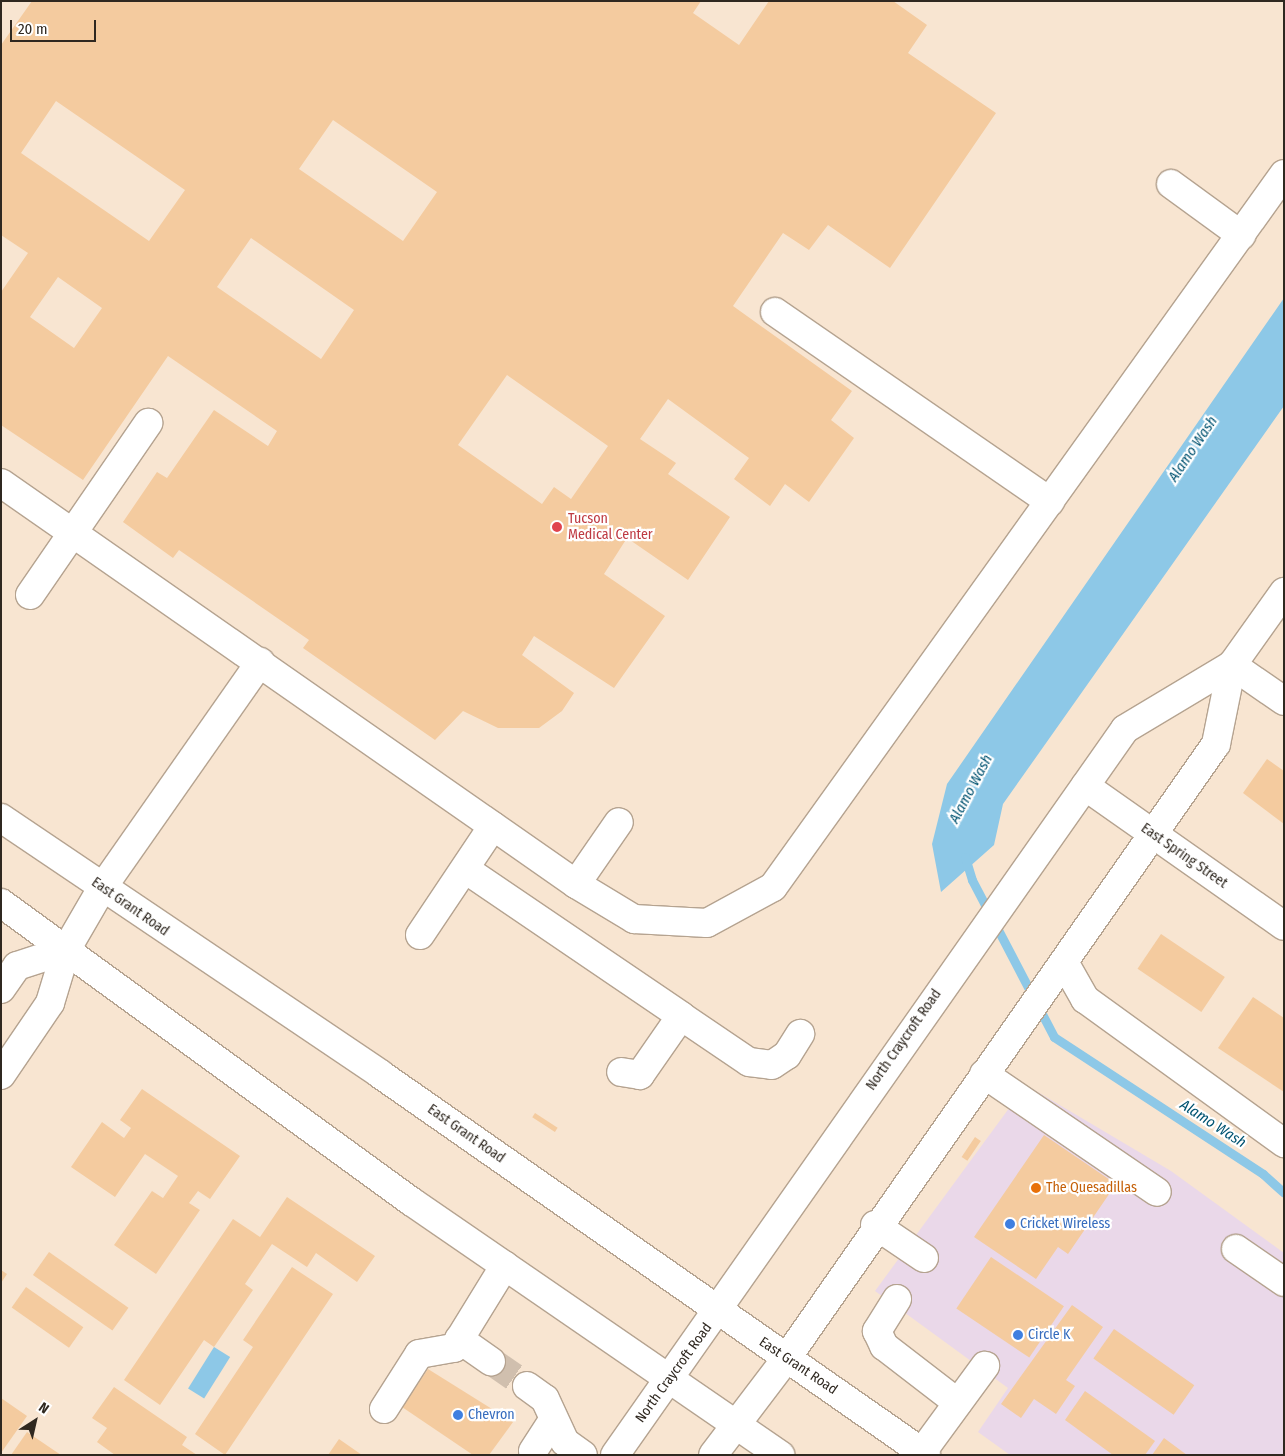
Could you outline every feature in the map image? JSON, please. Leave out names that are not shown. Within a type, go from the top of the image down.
[{"type":"main road","points":[[1,483],[576,884],[634,919],[707,923],[773,887],[1284,174]]},
{"type":"main road","points":[[1172,184],[1241,235]]},
{"type":"main road","points":[[774,312],[1050,502]]},
{"type":"main road","points":[[30,595],[148,423]]},
{"type":"main road","name":"North Craycroft Road","points":[[615,1455],[720,1311],[803,1182],[1126,729],[1232,665],[1284,592]]},
{"type":"main road","points":[[1,1075],[50,1003],[66,950],[102,888],[260,662]]},
{"type":"main road","points":[[1232,665],[1284,701]]},
{"type":"main road","name":"North Craycroft Road","points":[[713,1455],[786,1359],[876,1225],[1011,1033],[1062,965],[1216,744],[1232,665]]},
{"type":"main road","name":"East Spring Street","points":[[1085,786],[1284,926]]},
{"type":"main road","name":"East Grant Road","points":[[1,818],[380,1074],[786,1359],[924,1453]]},
{"type":"main road","points":[[576,884],[619,822]]},
{"type":"main road","points":[[420,935],[493,826]]},
{"type":"main road","points":[[465,869],[749,1062],[772,1065],[787,1055],[800,1034]]},
{"type":"main road","points":[[1,904],[504,1265],[735,1426],[780,1455]]},
{"type":"main road","points":[[1,989],[17,966],[66,950]]},
{"type":"main road","points":[[1062,965],[1085,999],[1284,1144]]},
{"type":"main road","points":[[622,1072],[640,1075],[681,1016]]},
{"type":"main road","points":[[984,1074],[1157,1192]]},
{"type":"main road","points":[[876,1225],[924,1258]]},
{"type":"main road","points":[[1236,1248],[1284,1282]]},
{"type":"main road","points":[[384,1408],[419,1354],[454,1348],[504,1265]]},
{"type":"main road","points":[[897,1299],[877,1331],[884,1346],[958,1403]]},
{"type":"main road","points":[[460,1339],[491,1361]]},
{"type":"main road","points":[[924,1453],[984,1366]]},
{"type":"main road","points":[[527,1386],[545,1399],[565,1442],[583,1455]]},
{"type":"main road","points":[[534,1451],[554,1419]]},
{"type":"shaded area","points":[[1026,1085],[1171,1171],[1284,1253],[1284,1455],[1010,1455],[978,1432],[1008,1388],[875,1291]]},
{"type":"water","name":"Alamo Wash","points":[[1284,298],[1284,406],[1003,804],[994,845],[941,892],[932,844],[947,784]]},
{"type":"water","points":[[214,1347],[230,1357],[204,1399],[188,1389]]},
{"type":"building","points":[[32,1],[701,1],[693,13],[739,45],[769,1],[893,1],[927,25],[908,53],[996,113],[890,268],[828,225],[809,250],[783,233],[733,306],[852,391],[831,420],[854,438],[809,502],[785,484],[770,506],[734,479],[749,458],[668,399],[640,439],[676,463],[668,474],[730,517],[688,580],[627,538],[604,574],[665,616],[614,688],[534,636],[522,655],[574,693],[562,711],[539,728],[498,728],[463,711],[435,740],[303,648],[309,640],[179,550],[173,558],[123,522],[157,472],[167,478],[214,410],[268,446],[277,431],[168,356],[83,480],[1,425],[1,292],[28,253],[1,235],[1,45]],"holes":[[[56,101],[185,190],[149,241],[21,153]],[[333,120],[437,192],[403,241],[299,169]],[[251,238],[354,310],[321,359],[217,287]],[[58,277],[102,308],[74,348],[30,317]],[[507,375],[608,446],[571,499],[554,487],[542,504],[458,445]]]},
{"type":"building","points":[[1267,759],[1284,771],[1284,824],[1243,793]]},
{"type":"building","points":[[1161,934],[1225,977],[1201,1012],[1138,969]]},
{"type":"building","points":[[1253,997],[1284,1018],[1284,1092],[1218,1048]]},
{"type":"building","points":[[142,1089],[240,1156],[210,1199],[198,1191],[189,1203],[200,1210],[156,1274],[114,1245],[152,1191],[163,1198],[178,1176],[145,1154],[115,1197],[71,1167],[102,1122],[124,1138],[131,1128],[120,1120]]},
{"type":"building","points":[[535,1113],[558,1128],[555,1132],[532,1117]]},
{"type":"building","points":[[1044,1135],[1116,1184],[1068,1254],[1058,1247],[1036,1279],[974,1237]]},
{"type":"building","points":[[975,1137],[981,1141],[967,1161],[962,1157]]},
{"type":"building","points":[[287,1197],[375,1256],[357,1282],[316,1253],[307,1267],[272,1244],[245,1284],[253,1290],[214,1347],[204,1340],[160,1405],[124,1380],[233,1219],[260,1237]]},
{"type":"building","points":[[49,1252],[128,1308],[112,1331],[33,1275]]},
{"type":"building","name":"Circle K","points":[[991,1257],[1064,1306],[1029,1358],[956,1308]]},
{"type":"building","points":[[292,1267],[333,1294],[225,1455],[195,1434],[253,1347],[243,1340]]},
{"type":"building","points":[[1,1270],[7,1274],[1,1283]]},
{"type":"building","points":[[26,1287],[83,1327],[69,1348],[12,1307]]},
{"type":"building","points":[[1072,1305],[1103,1327],[1066,1380],[1075,1386],[1056,1414],[1034,1399],[1021,1418],[1001,1404]]},
{"type":"building","points":[[1114,1329],[1194,1385],[1174,1415],[1093,1358]]},
{"type":"building","name":"Chevron","points":[[428,1369],[513,1422],[489,1455],[473,1455],[402,1407]]},
{"type":"building","points":[[114,1387],[187,1437],[182,1445],[197,1455],[115,1455],[97,1442],[107,1428],[92,1418]]},
{"type":"building","points":[[1085,1391],[1155,1441],[1145,1455],[1113,1455],[1065,1420]]},
{"type":"building","points":[[1,1398],[27,1416],[1,1453]]},
{"type":"building","points":[[27,1432],[61,1455],[11,1455]]},
{"type":"building","points":[[1164,1438],[1187,1455],[1152,1455]]},
{"type":"building","points":[[339,1439],[362,1455],[328,1455]]},
{"type":"waterway","name":"Alamo Wash","points":[[965,857],[972,880],[1054,1037],[1263,1174],[1284,1193]]},
{"type":"tunnel","points":[[491,1361],[527,1386]]},
{"type":"place","name":"Tucson Medical Center","points":[[557,527]]},
{"type":"place","name":"The Quesadillas","points":[[1036,1188]]},
{"type":"place","name":"Cricket Wireless","points":[[1010,1224]]},
{"type":"place","name":"Circle K","points":[[1018,1335]]},
{"type":"place","name":"Chevron","points":[[458,1415]]}]
